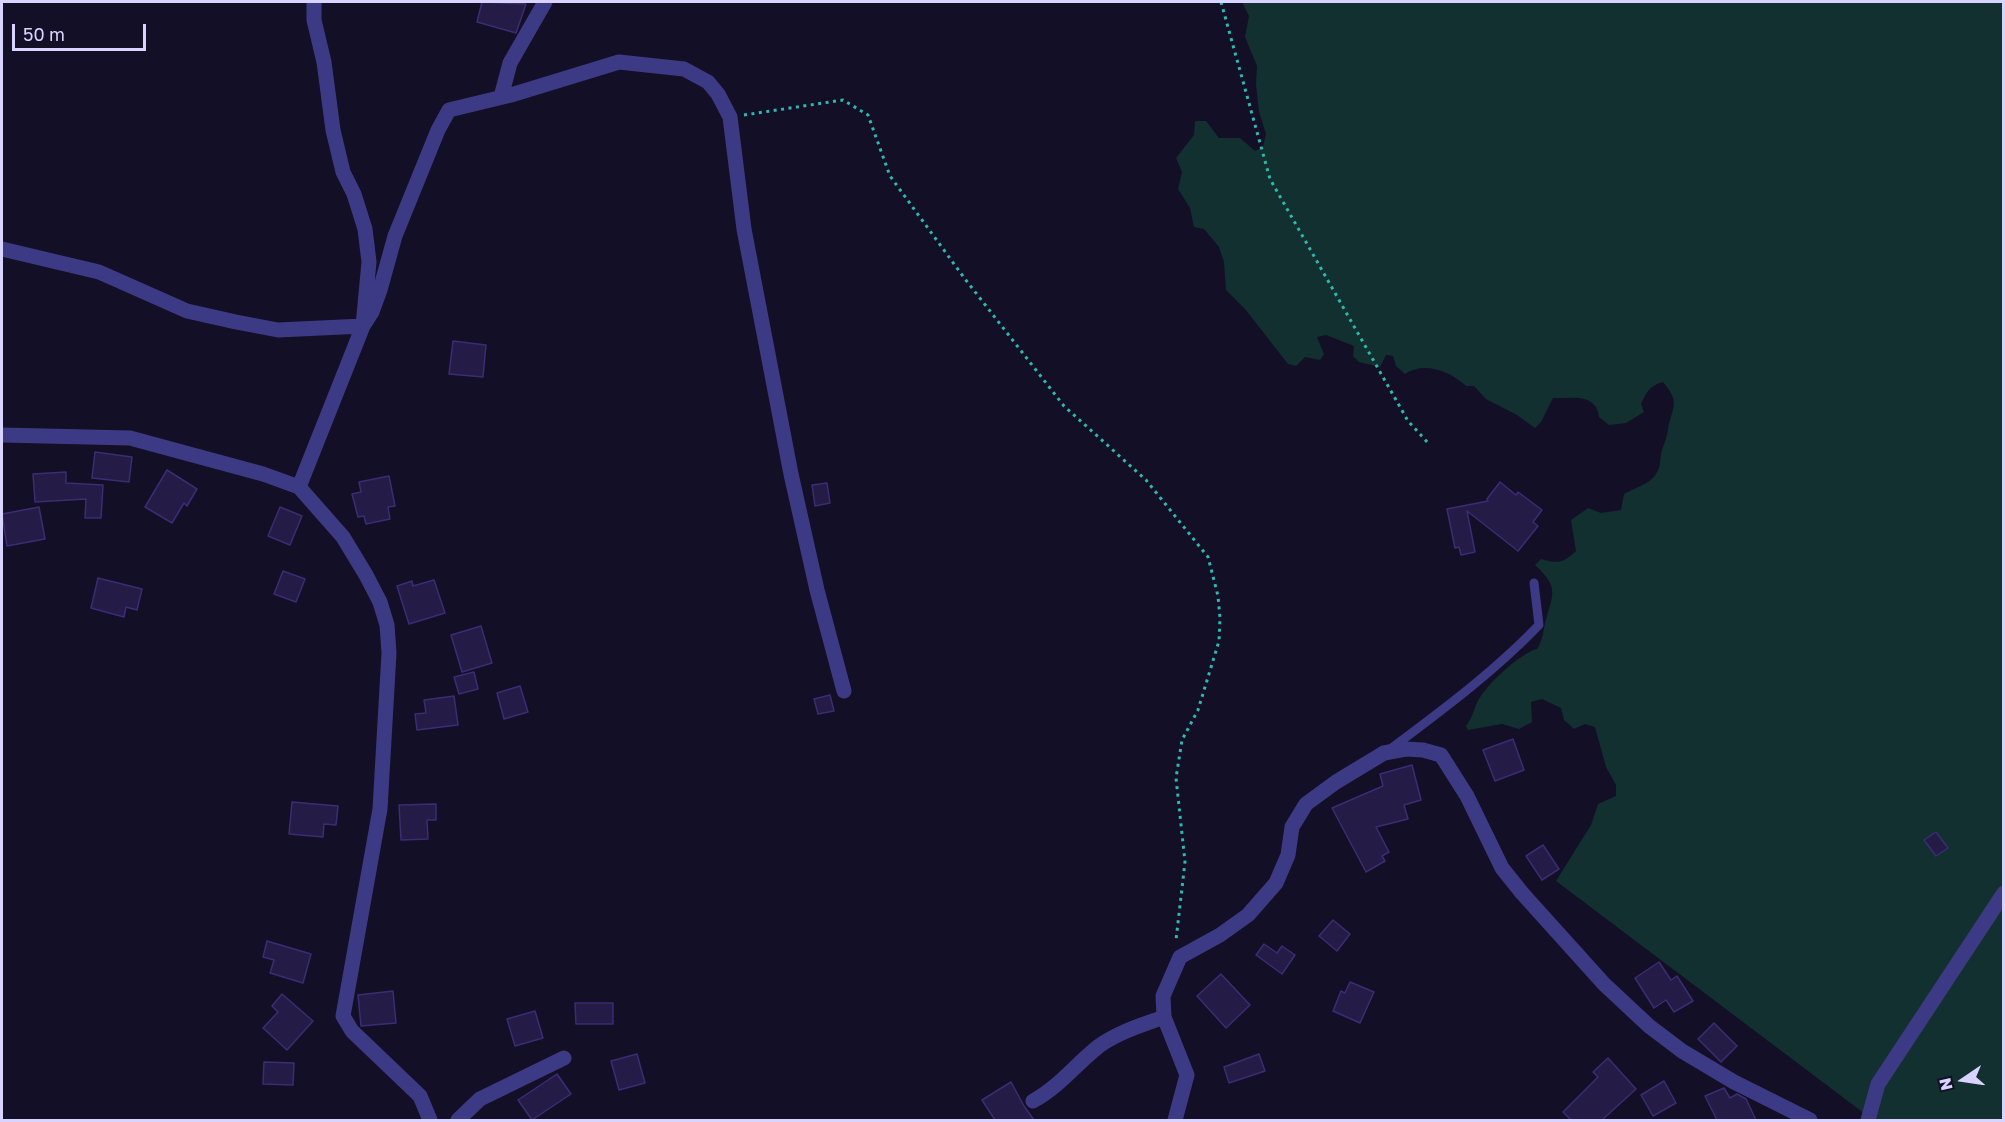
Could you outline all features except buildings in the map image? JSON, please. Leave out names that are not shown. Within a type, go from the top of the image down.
[{"type":"street","points":[[314,2],[314,20],[324,62],[333,130],[344,172],[354,194],[364,229],[369,262],[363,326]]},
{"type":"street","points":[[501,97],[510,63],[545,2]]},
{"type":"street","points":[[299,487],[363,326],[372,312],[395,236],[438,130],[449,110],[619,62],[684,69],[708,82],[718,94],[730,117],[744,229],[791,474],[817,590],[844,691]]},
{"type":"street","points":[[2,249],[99,272],[187,311],[236,322],[278,330],[363,326]]},
{"type":"street","points":[[2,435],[130,438],[263,474],[299,487],[343,537],[380,602],[387,625],[389,652],[380,808],[343,1016],[352,1031],[420,1095],[430,1120]]},
{"type":"street","points":[[1175,1120],[1186,1075],[1164,1017],[1163,996],[1180,957],[1220,935],[1248,915],[1276,883],[1288,855],[1292,827],[1306,804],[1336,782],[1384,753],[1406,749],[1423,750],[1441,755],[1467,796],[1502,868],[1604,984],[1649,1026],[1682,1051],[1734,1082],[1810,1120]]},
{"type":"street","points":[[1868,1120],[1878,1084],[2004,893]]},
{"type":"street","points":[[1033,1101],[1060,1083],[1099,1046],[1164,1017]]},
{"type":"street","points":[[458,1120],[480,1099],[564,1058]]},
{"type":"lane","points":[[1384,753],[1452,703],[1518,647],[1539,624],[1534,583]]},
{"type":"path","points":[[1221,2],[1270,179],[1408,421],[1429,444]]},
{"type":"path","points":[[730,117],[843,100],[868,115],[890,176],[965,279],[1064,406],[1146,480],[1208,557],[1214,578],[1220,618],[1219,641],[1198,710],[1182,740],[1176,778],[1185,862],[1175,936],[1180,957]]},
{"type":"green space","points":[[1242,2],[2003,2],[2003,1120],[1873,1120],[1556,881],[1591,825],[1598,804],[1616,796],[1616,785],[1606,767],[1595,727],[1585,724],[1574,729],[1564,720],[1561,708],[1542,699],[1531,702],[1532,722],[1519,729],[1502,724],[1468,730],[1466,726],[1480,698],[1493,681],[1521,657],[1537,649],[1539,645],[1552,588],[1547,578],[1535,565],[1541,559],[1552,562],[1564,560],[1576,551],[1571,520],[1588,508],[1601,513],[1621,510],[1624,494],[1646,483],[1656,474],[1673,409],[1673,396],[1663,382],[1654,385],[1641,404],[1644,412],[1626,423],[1609,425],[1599,417],[1597,409],[1588,400],[1553,398],[1541,422],[1535,428],[1517,415],[1486,399],[1474,386],[1466,386],[1445,372],[1420,368],[1405,374],[1396,366],[1393,356],[1386,355],[1380,367],[1359,362],[1353,356],[1354,346],[1326,335],[1317,337],[1324,354],[1320,360],[1305,357],[1296,366],[1288,364],[1245,309],[1226,290],[1224,262],[1219,247],[1204,229],[1194,227],[1190,208],[1178,189],[1182,172],[1176,158],[1194,135],[1195,121],[1206,121],[1219,138],[1240,138],[1255,151],[1263,147],[1266,134],[1259,112],[1257,66],[1245,37],[1249,16]]}]
